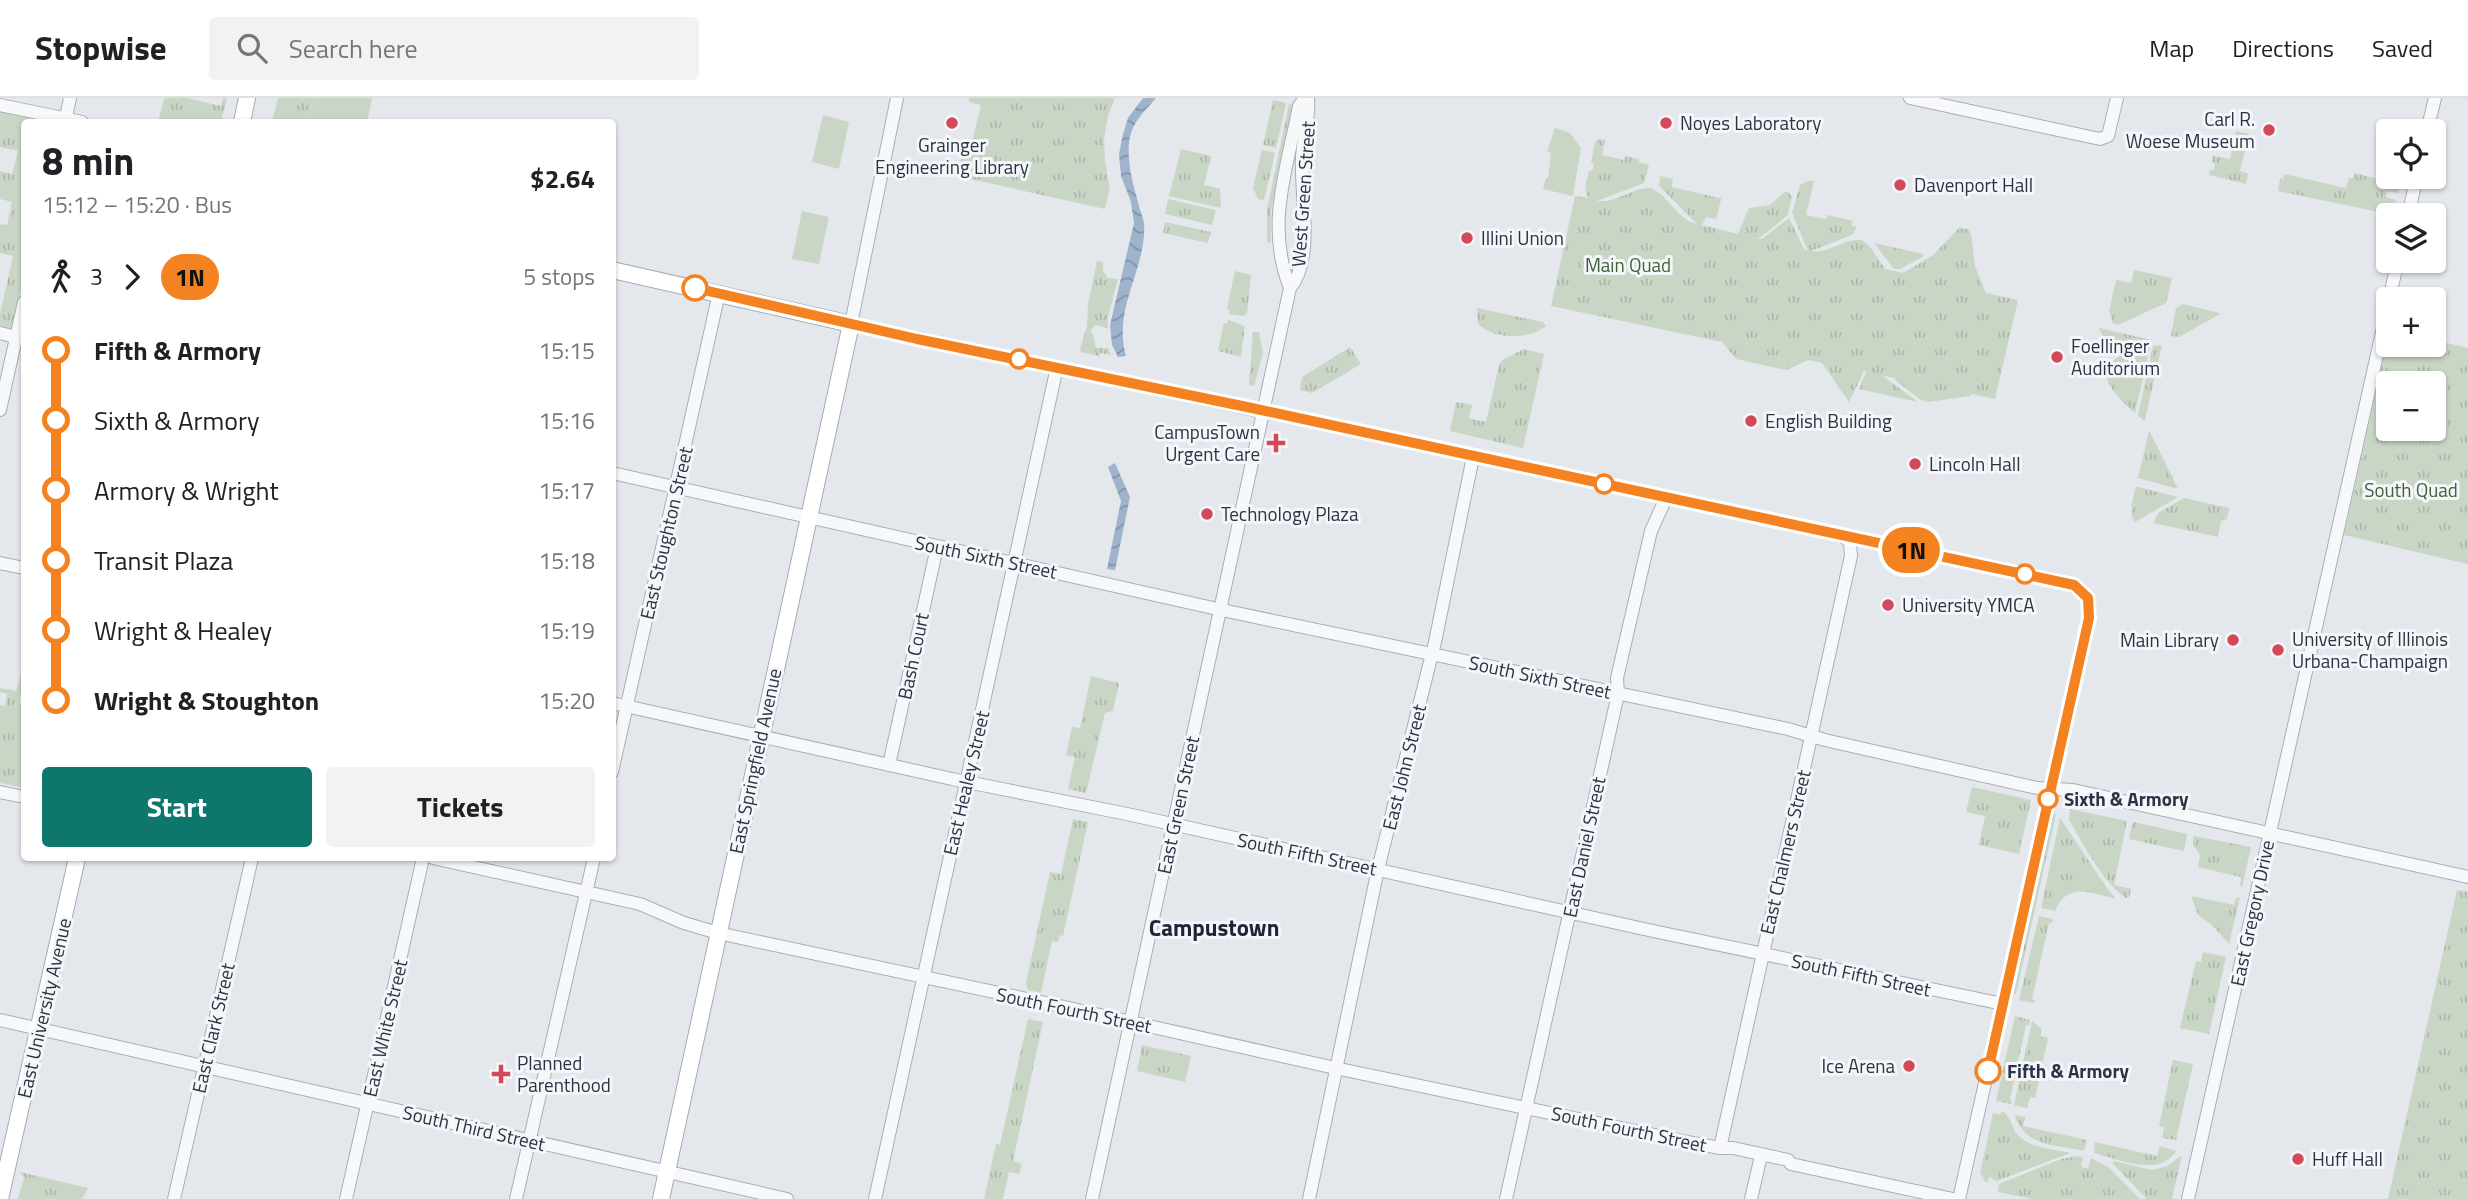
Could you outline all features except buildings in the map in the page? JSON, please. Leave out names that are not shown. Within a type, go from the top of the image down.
[{"type":"main road","points":[[243,119],[247,98]]},
{"type":"main road","points":[[616,271],[851,324]]},
{"type":"main road","name":"East Springfield Avenue","points":[[661,1199],[851,324]]},
{"type":"main road","name":"East University Avenue","points":[[0,1199],[76,861]]},
{"type":"street","points":[[65,119],[70,98]]},
{"type":"street","points":[[897,98],[851,324],[2060,581],[2074,585],[2084,592],[2089,603],[2089,618],[1959,1199]]},
{"type":"street","name":"West Green Street","points":[[1290,288],[1297,279],[1303,256],[1302,155],[1309,110],[1306,98]]},
{"type":"street","name":"West Green Street","points":[[1265,411],[1290,288],[1277,231],[1277,215],[1299,106],[1306,98]]},
{"type":"street","points":[[1910,98],[1933,100],[2100,139],[2108,136],[2117,98]]},
{"type":"street","points":[[2430,119],[2435,98]]},
{"type":"street","points":[[0,106],[56,119]]},
{"type":"street","name":"East Stoughton Street","points":[[616,754],[719,293]]},
{"type":"street","points":[[0,333],[19,335],[0,410]]},
{"type":"street","name":"East Gregory Drive","points":[[2188,1199],[2376,357]]},
{"type":"street","name":"East Healey Street","points":[[875,1199],[1057,367]]},
{"type":"street","name":"East Green Street","points":[[1092,1199],[1265,411]]},
{"type":"street","name":"East John Street","points":[[1309,1199],[1378,869],[1432,654],[1473,457]]},
{"type":"street","name":"South Sixth Street","points":[[616,475],[1222,610],[2050,789],[2073,790],[2468,877]]},
{"type":"street","name":"East Daniel Street","points":[[1506,1199],[1618,694],[1617,678],[1651,531],[1666,498]]},
{"type":"street","points":[[1841,535],[1850,542],[1851,556]]},
{"type":"street","points":[[1851,556],[1857,546],[1866,540]]},
{"type":"street","name":"Bash Court","points":[[889,765],[937,547]]},
{"type":"street","name":"East Chalmers Street","points":[[1720,1148],[1851,556]]},
{"type":"street","points":[[0,563],[21,567]]},
{"type":"street","name":"South Fifth Street","points":[[616,704],[966,782],[1127,814],[1762,954],[2003,1004]]},
{"type":"street","points":[[0,792],[21,796]]},
{"type":"street","name":"East Clark Street","points":[[174,1199],[251,861]]},
{"type":"street","name":"East White Street","points":[[346,1199],[422,861]]},
{"type":"street","name":"South Fourth Street","points":[[447,861],[640,904],[684,923],[719,933],[1335,1068],[1720,1148],[1768,1155],[1787,1160],[1791,1164]]},
{"type":"street","points":[[516,1199],[592,861]]},
{"type":"street","name":"South Third Street","points":[[0,1020],[787,1199]]},
{"type":"street","name":"South Fourth Street","points":[[1720,1148],[1731,1154],[1786,1166],[1791,1164],[1953,1199]]},
{"type":"street","points":[[1751,1199],[1760,1160]]},
{"type":"green space","points":[[164,98],[187,98],[221,106],[223,98],[227,98],[222,119],[159,119]]},
{"type":"green space","points":[[278,98],[313,98],[309,119],[273,119]]},
{"type":"green space","points":[[313,98],[372,98],[368,119],[309,119]]},
{"type":"green space","points":[[969,98],[1115,98],[1104,138],[1110,188],[1105,209],[957,176],[965,142],[972,143],[981,105],[969,102]]},
{"type":"green space","points":[[1273,100],[1286,103],[1276,148],[1263,145]]},
{"type":"green space","points":[[1289,104],[1293,105],[1271,210],[1271,243],[1267,242],[1267,210]]},
{"type":"green space","points":[[0,112],[34,119],[21,119],[21,289],[12,330],[0,328],[0,314],[13,256],[0,253],[0,224],[7,225],[12,202],[0,199],[0,171],[12,174],[18,151],[0,147]]},
{"type":"green space","points":[[823,115],[849,122],[839,169],[812,162]]},
{"type":"green space","points":[[1555,128],[1570,133],[1581,148],[1573,196],[1543,189],[1548,178],[1551,153],[1547,152]]},
{"type":"green space","points":[[2236,131],[2249,134],[2240,171],[2248,174],[2246,184],[2209,175],[2210,170],[2214,170],[2213,156],[2230,159]]},
{"type":"green space","name":"Main Quad","points":[[1598,139],[1605,140],[1602,155],[1624,160],[1626,156],[1649,165],[1644,183],[1597,201],[1651,188],[1663,196],[1684,218],[1697,224],[1659,186],[1660,176],[1673,179],[1672,187],[1719,198],[1722,196],[1716,219],[1706,217],[1702,225],[1738,234],[1749,208],[1770,205],[1786,191],[1792,196],[1788,215],[1758,239],[1762,239],[1789,218],[1804,249],[1808,251],[1792,213],[1800,185],[1814,181],[1806,215],[1826,219],[1828,215],[1853,221],[1852,226],[1857,227],[1852,235],[1811,251],[1823,251],[1849,241],[1862,240],[1885,269],[1903,273],[1932,256],[1959,228],[1968,229],[1975,266],[1986,293],[2018,300],[1995,399],[1972,394],[1928,402],[1921,400],[1895,378],[1883,376],[1918,402],[1859,389],[1866,372],[1864,371],[1849,402],[1822,363],[1808,360],[1786,370],[1736,359],[1722,342],[1551,306],[1575,196],[1589,198],[1586,185],[1589,171],[1592,171],[1594,164],[1591,163]]},
{"type":"green space","points":[[1181,149],[1211,156],[1204,185],[1220,189],[1221,208],[1169,196]]},
{"type":"green space","points":[[1262,150],[1275,153],[1264,200],[1258,199],[1253,188]]},
{"type":"green space","points":[[2354,173],[2376,178],[2376,189],[2399,189],[2398,193],[2387,191],[2385,197],[2396,200],[2395,203],[2376,203],[2376,211],[2278,191],[2280,179],[2283,180],[2284,174],[2346,188],[2349,178],[2353,178]]},
{"type":"green space","points":[[1168,199],[1216,210],[1212,225],[1165,214]]},
{"type":"green space","points":[[802,211],[829,217],[819,264],[792,259]]},
{"type":"green space","points":[[1165,222],[1211,232],[1208,243],[1163,233]]},
{"type":"green space","points":[[1874,243],[1924,256],[1900,269],[1894,269]]},
{"type":"green space","points":[[1097,261],[1103,262],[1103,271],[1108,278],[1118,279],[1108,317],[1108,329],[1096,325],[1090,330],[1096,348],[1108,348],[1111,355],[1100,353],[1099,356],[1081,352],[1080,349],[1087,326],[1088,304]]},
{"type":"green space","points":[[2134,270],[2172,278],[2166,303],[2118,325],[2113,323],[2109,311],[2116,280],[2131,283]]},
{"type":"green space","points":[[1235,271],[1251,275],[1247,313],[1243,316],[1229,314],[1230,310],[1227,308]]},
{"type":"green space","points":[[2183,304],[2220,314],[2179,337],[2171,336],[2176,308]]},
{"type":"green space","points":[[1477,308],[1543,322],[1546,326],[1521,336],[1494,333],[1478,324]]},
{"type":"green space","points":[[1228,320],[1245,326],[1241,357],[1218,351],[1224,323],[1227,324]]},
{"type":"green space","points":[[2099,328],[2152,340],[2151,343],[2117,351],[2107,345]]},
{"type":"green space","points":[[1253,332],[1259,332],[1263,353],[1254,386],[1249,385]]},
{"type":"green space","name":"South Quad","points":[[2446,343],[2468,348],[2468,564],[2344,535],[2376,391],[2376,441],[2446,441],[2446,371],[2381,371],[2384,357],[2446,357]]},
{"type":"green space","points":[[2162,345],[2143,420],[2138,415],[2153,346]]},
{"type":"green space","points":[[1350,347],[1361,364],[1312,393],[1300,390],[1302,377]]},
{"type":"green space","points":[[2150,347],[2135,413],[2115,393],[2107,377],[2107,369],[2122,355]]},
{"type":"green space","points":[[1524,349],[1544,354],[1523,448],[1450,431],[1456,402],[1472,405],[1469,418],[1486,422],[1499,365],[1502,360]]},
{"type":"green space","points":[[2150,432],[2178,489],[2138,478]]},
{"type":"green space","points":[[2136,487],[2178,497],[2135,522],[2131,510]]},
{"type":"green space","points":[[2184,498],[2229,508],[2227,519],[2221,521],[2218,537],[2153,523],[2158,513]]},
{"type":"green space","points":[[21,674],[21,787],[0,783],[0,705],[5,706],[7,694],[0,692],[0,688],[16,691]]},
{"type":"green space","points":[[1091,676],[1119,683],[1113,711],[1105,713],[1086,793],[1068,789],[1075,757],[1066,755],[1072,727],[1080,728]]},
{"type":"green space","points":[[1972,787],[2031,800],[2019,854],[1979,845],[1985,816],[1966,812]]},
{"type":"green space","points":[[2070,809],[2127,821],[2114,885],[2131,889],[2129,897],[2126,898],[2109,882],[2094,862],[2069,820]]},
{"type":"green space","points":[[2053,813],[2056,814],[2016,994],[2013,993]]},
{"type":"green space","points":[[2060,818],[2116,899],[2089,892],[2073,892],[2060,902],[2055,911],[2041,908]]},
{"type":"green space","points":[[1073,819],[1088,822],[1063,936],[1060,935],[1058,942],[1052,941],[1041,993],[1028,990],[1026,983],[1050,872],[1061,874]]},
{"type":"green space","points":[[2134,822],[2187,834],[2184,851],[2129,839]]},
{"type":"green space","points":[[2194,836],[2251,847],[2242,887],[2241,877],[2198,867],[2200,855],[2193,845]]},
{"type":"green space","points":[[2457,890],[2468,892],[2468,1199],[2388,1199]]},
{"type":"green space","points":[[2191,896],[2234,905],[2236,898],[2240,897],[2229,944],[2212,925],[2198,915]]},
{"type":"green space","points":[[2039,916],[2053,919],[2052,923],[2049,923],[2032,999],[2035,1000],[2034,1003],[2019,1000]]},
{"type":"green space","points":[[2203,952],[2226,957],[2209,1034],[2180,1028],[2196,961],[2201,962]]},
{"type":"green space","points":[[2015,1016],[2030,1020],[2029,1025],[2026,1025],[2010,1099],[2012,1104],[1996,1101]]},
{"type":"green space","points":[[1028,1019],[1043,1022],[1013,1161],[1022,1164],[1019,1174],[1009,1172],[1003,1199],[984,1199],[996,1144],[1000,1145]]},
{"type":"green space","points":[[2032,1021],[2042,1029],[2040,1036],[2048,1038],[2035,1098],[2030,1097],[2027,1108],[2014,1105]]},
{"type":"green space","points":[[1142,1045],[1191,1056],[1185,1082],[1137,1071]]},
{"type":"green space","points":[[2173,1060],[2193,1064],[2176,1140],[2162,1138],[2164,1127],[2159,1126]]},
{"type":"green space","points":[[2002,1111],[2022,1139],[2041,1147],[2070,1153],[1997,1181],[1989,1177],[1988,1182],[1984,1181],[1980,1174],[1993,1113],[2000,1115]]},
{"type":"green space","points":[[2016,1115],[2025,1117],[2023,1126],[2087,1140],[2084,1151],[2053,1146],[2035,1139],[2020,1127]]},
{"type":"green space","points":[[2095,1142],[2157,1156],[2160,1146],[2176,1151],[2160,1164],[2138,1164],[2094,1153]]},
{"type":"green space","points":[[2182,1155],[2172,1199],[2147,1199],[2112,1163],[2114,1161],[2152,1170],[2167,1166]]},
{"type":"green space","points":[[2083,1157],[2081,1166],[2084,1168],[2088,1168],[2091,1158],[2108,1167],[2140,1199],[2032,1199],[1998,1192],[1999,1184],[2061,1159]]},
{"type":"green space","points":[[20,1172],[88,1188],[82,1199],[18,1199],[24,1178]]},
{"type":"water","points":[[1143,98],[1156,98],[1135,124],[1130,136],[1129,151],[1132,181],[1144,223],[1144,240],[1123,321],[1126,356],[1118,357],[1112,345],[1110,325],[1134,223],[1131,202],[1121,176],[1119,154],[1128,118]]},
{"type":"water","points":[[1115,463],[1130,497],[1115,570],[1107,569],[1121,501],[1108,467]]},
{"type":"bus line","name":"1N","points":[[695,288],[917,339],[1247,407],[2074,585],[2088,598],[2089,618],[1988,1071]]},
{"type":"place","name":"Grainger Engineering Library","points":[[952,123]]},
{"type":"place","name":"Noyes Laboratory","points":[[1666,123]]},
{"type":"place","name":"Carl R. Woese Museum","points":[[2269,130]]},
{"type":"place","name":"Davenport Hall","points":[[1900,185]]},
{"type":"place","name":"Illini Union","points":[[1467,238]]},
{"type":"place","name":"Foellinger Auditorium","points":[[2057,357]]},
{"type":"place","name":"English Building","points":[[1751,421]]},
{"type":"place","name":"CampusTown Urgent Care","points":[[1276,443]]},
{"type":"place","name":"Lincoln Hall","points":[[1915,464]]},
{"type":"place","name":"Technology Plaza","points":[[1207,514]]},
{"type":"place","name":"University YMCA","points":[[1888,605]]},
{"type":"place","name":"Main Library","points":[[2233,640]]},
{"type":"place","name":"University of Illinois Urbana-Champaign","points":[[2278,650]]},
{"type":"place","name":"Sixth & Armory","points":[[2048,799]]},
{"type":"place","name":"Ice Arena","points":[[1909,1066]]},
{"type":"place","name":"Fifth & Armory","points":[[1988,1071]]},
{"type":"place","name":"Planned Parenthood","points":[[501,1074]]},
{"type":"place","name":"Huff Hall","points":[[2298,1159]]},
{"type":"district","name":"Campustown","points":[[1214,928]]}]
